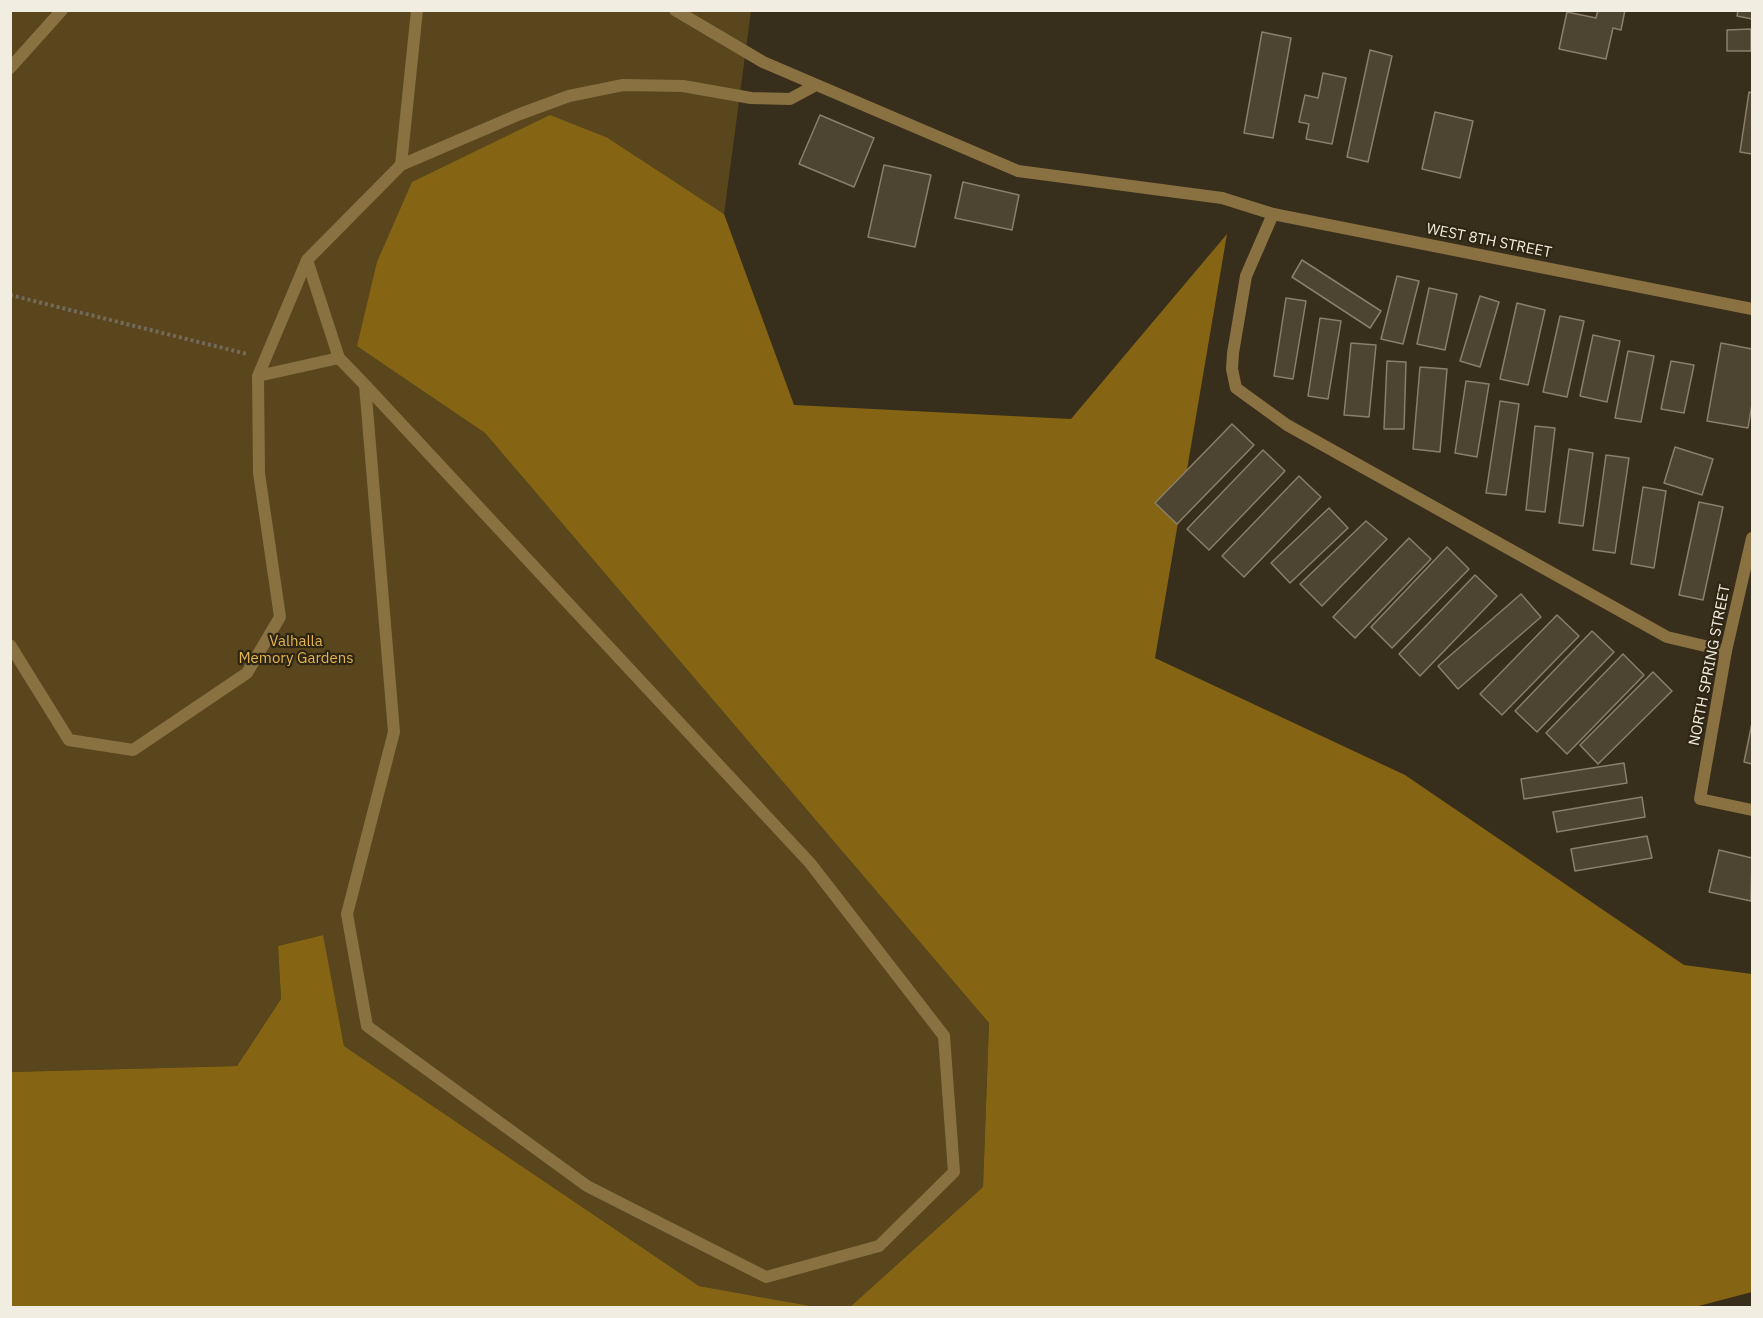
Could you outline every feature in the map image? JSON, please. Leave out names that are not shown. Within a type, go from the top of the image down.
[{"type":"street","points":[[10,68],[62,10]]},
{"type":"street","points":[[401,165],[417,10]]},
{"type":"street","name":"WEST 8TH STREET","points":[[675,10],[763,62],[1018,171],[1222,198],[1273,214],[1752,309]]},
{"type":"street","points":[[10,645],[69,740],[133,750],[247,673],[280,617],[259,472],[258,376],[307,260],[401,165],[520,114],[569,96],[623,86],[683,86],[751,98],[790,99],[816,85]]},
{"type":"street","points":[[1273,214],[1246,276],[1233,353],[1232,369],[1236,388],[1287,425],[1667,637],[1726,651]]},
{"type":"street","points":[[307,260],[339,358],[365,385],[810,863],[944,1035],[954,1172],[879,1246],[766,1277],[587,1185],[367,1026],[347,914],[394,732],[365,385]]},
{"type":"street","points":[[258,376],[339,358]]},
{"type":"street","name":"NORTH SPRING STREET","points":[[1752,538],[1726,651],[1700,799],[1752,810]]},
{"type":"path","points":[[10,295],[265,359]]},
{"type":"green space","name":"Valhalla Memory Gardens","points":[[10,11],[751,11],[724,214],[608,138],[357,345],[485,433],[989,1023],[983,1187],[850,1307],[816,1307],[699,1286],[344,1046],[322,935],[278,946],[281,999],[237,1066],[11,1072]]},
{"type":"shaded area","points":[[550,115],[608,138],[724,214],[794,405],[1071,419],[1227,234],[1155,658],[1405,775],[1684,965],[1752,974],[1752,1292],[1691,1308],[850,1307],[983,1187],[989,1023],[485,433],[357,346],[377,262],[412,182]]},
{"type":"shaded area","points":[[323,935],[344,1046],[699,1286],[816,1307],[11,1307],[11,1072],[237,1066],[281,999],[278,946]]},
{"type":"building","points":[[1598,10],[1625,10],[1621,30],[1613,28],[1606,59],[1559,49],[1567,12],[1596,18]]},
{"type":"building","points":[[1738,10],[1752,10],[1752,19],[1737,16]]},
{"type":"building","points":[[1751,29],[1751,51],[1727,51],[1727,30]]},
{"type":"building","points":[[1262,32],[1291,38],[1273,138],[1244,133]]},
{"type":"building","points":[[1370,50],[1392,56],[1368,162],[1347,157]]},
{"type":"building","points":[[1323,73],[1346,78],[1332,144],[1306,139],[1309,124],[1299,122],[1305,95],[1318,98]]},
{"type":"building","points":[[1749,92],[1752,93],[1752,154],[1740,152]]},
{"type":"building","points":[[1435,112],[1473,121],[1460,178],[1422,169]]},
{"type":"building","points":[[820,115],[874,138],[854,187],[799,164]]},
{"type":"building","points":[[884,165],[931,175],[915,247],[868,237]]},
{"type":"building","points":[[963,182],[1019,195],[1012,230],[955,218]]},
{"type":"building","points":[[1302,260],[1381,311],[1370,328],[1292,277]]},
{"type":"building","points":[[1397,276],[1419,281],[1403,344],[1381,339]]},
{"type":"building","points":[[1429,288],[1457,294],[1445,350],[1417,344]]},
{"type":"building","points":[[1480,296],[1499,302],[1480,367],[1460,361]]},
{"type":"building","points":[[1286,298],[1306,301],[1293,379],[1274,376]]},
{"type":"building","points":[[1517,303],[1545,310],[1528,385],[1500,379]]},
{"type":"building","points":[[1560,316],[1584,321],[1567,397],[1543,392]]},
{"type":"building","points":[[1320,318],[1341,321],[1328,399],[1308,396]]},
{"type":"building","points":[[1593,335],[1620,341],[1607,402],[1580,396]]},
{"type":"building","points":[[1351,343],[1376,345],[1369,417],[1344,415]]},
{"type":"building","points":[[1721,343],[1752,349],[1752,404],[1748,428],[1707,421]]},
{"type":"building","points":[[1628,351],[1654,356],[1641,422],[1615,418]]},
{"type":"building","points":[[1387,361],[1406,362],[1404,429],[1384,429]]},
{"type":"building","points":[[1671,361],[1694,365],[1684,413],[1661,409]]},
{"type":"building","points":[[1420,367],[1447,369],[1440,452],[1413,449]]},
{"type":"building","points":[[1466,381],[1489,384],[1477,457],[1455,453]]},
{"type":"building","points":[[1500,401],[1519,404],[1506,495],[1486,493]]},
{"type":"building","points":[[1232,424],[1254,445],[1177,524],[1155,503]]},
{"type":"building","points":[[1535,426],[1555,428],[1545,512],[1526,510]]},
{"type":"building","points":[[1675,447],[1713,459],[1702,495],[1664,483]]},
{"type":"building","points":[[1569,449],[1593,453],[1583,526],[1559,523]]},
{"type":"building","points":[[1263,450],[1285,471],[1209,550],[1187,529]]},
{"type":"building","points":[[1606,455],[1629,458],[1615,553],[1593,550]]},
{"type":"building","points":[[1299,476],[1321,497],[1244,577],[1222,556]]},
{"type":"building","points":[[1643,487],[1666,491],[1654,568],[1631,564]]},
{"type":"building","points":[[1699,502],[1723,507],[1703,600],[1679,595]]},
{"type":"building","points":[[1329,508],[1348,528],[1290,583],[1271,563]]},
{"type":"building","points":[[1366,521],[1387,539],[1322,606],[1300,584]]},
{"type":"building","points":[[1409,538],[1431,559],[1355,638],[1333,617]]},
{"type":"building","points":[[1447,547],[1469,569],[1392,648],[1371,627]]},
{"type":"building","points":[[1475,575],[1497,596],[1420,676],[1399,654]]},
{"type":"building","points":[[1521,594],[1541,617],[1458,689],[1438,666]]},
{"type":"building","points":[[1557,615],[1579,636],[1502,715],[1480,694]]},
{"type":"building","points":[[1592,631],[1614,652],[1537,732],[1515,711]]},
{"type":"building","points":[[1623,654],[1644,675],[1567,754],[1546,733]]},
{"type":"building","points":[[1653,672],[1672,691],[1598,764],[1580,745]]},
{"type":"building","points":[[1752,723],[1752,764],[1744,762]]},
{"type":"building","points":[[1624,763],[1627,783],[1524,799],[1521,779]]},
{"type":"building","points":[[1642,797],[1645,817],[1557,832],[1553,812]]},
{"type":"building","points":[[1647,836],[1652,858],[1575,871],[1571,849]]},
{"type":"building","points":[[1719,850],[1752,858],[1751,901],[1709,892]]}]
